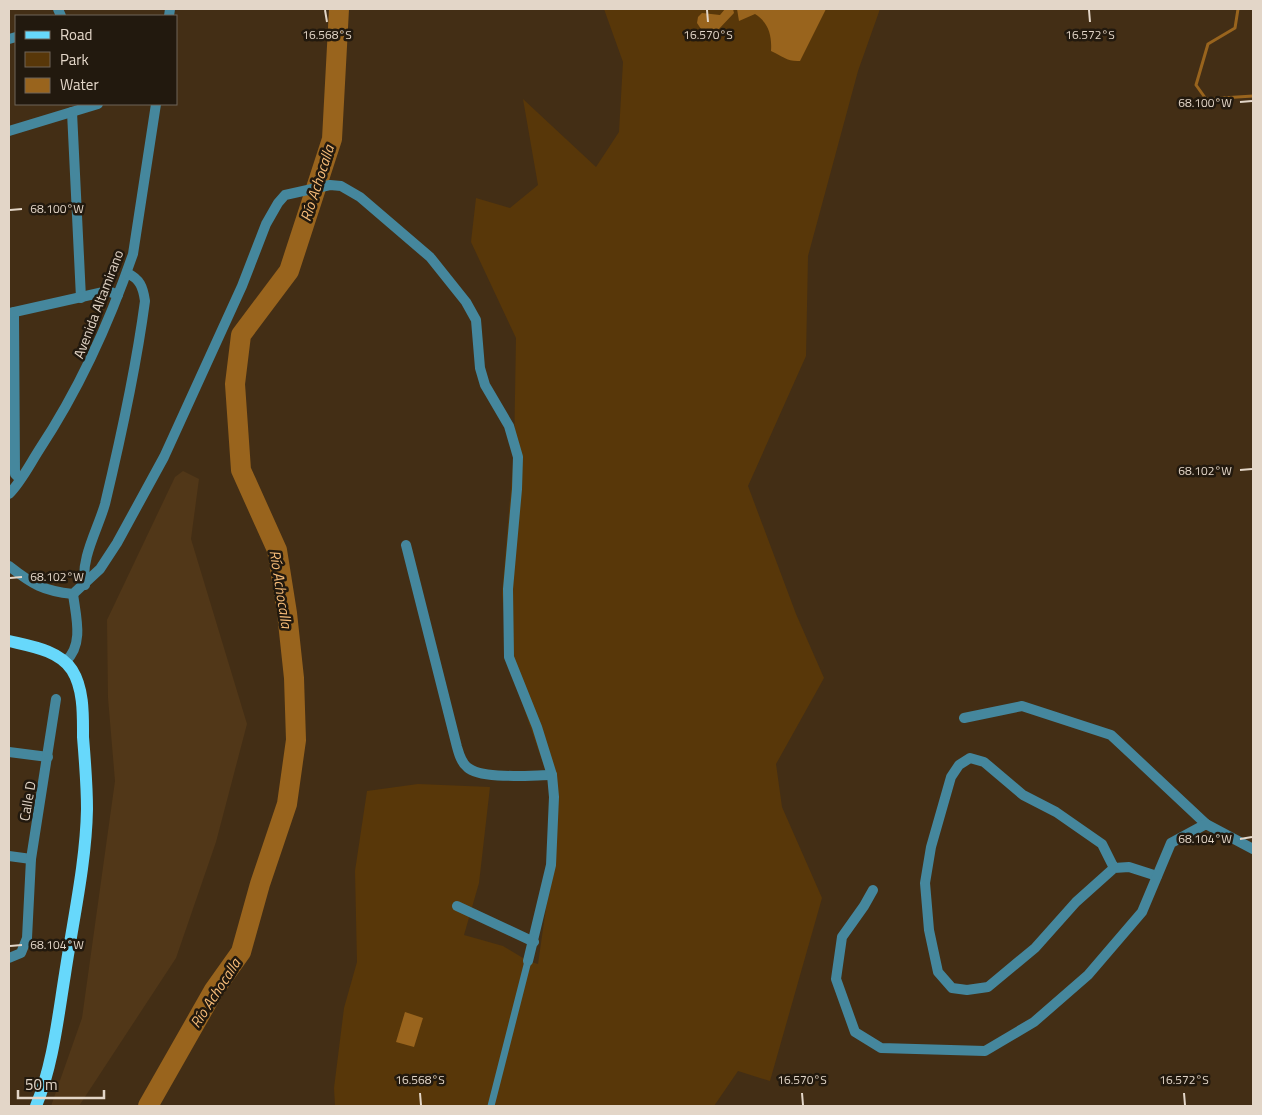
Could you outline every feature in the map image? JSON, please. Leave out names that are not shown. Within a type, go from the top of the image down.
[{"type":"main road","points":[[9,641],[43,650],[66,661],[73,672],[80,690],[87,809],[59,1014],[48,1067],[36,1106]]},
{"type":"street","points":[[9,131],[72,112],[87,105]]},
{"type":"street","name":"Avenida Altamirano","points":[[9,494],[53,429],[90,364],[127,273],[133,254],[156,105]]},
{"type":"street","points":[[72,112],[81,298]]},
{"type":"street","points":[[9,566],[35,585],[49,591],[74,594],[85,585],[100,569],[117,543],[164,457],[242,286],[266,224],[278,203],[285,195],[315,186],[341,186],[360,196],[430,258],[466,302],[476,320],[480,368],[485,385],[509,426],[518,457],[508,589],[509,657],[537,726],[552,775],[554,797],[551,865],[528,961]]},
{"type":"street","points":[[85,585],[85,565],[99,526],[114,467],[145,301],[142,286],[135,277],[127,273]]},
{"type":"street","points":[[20,479],[15,474],[12,313],[108,291],[118,295]]},
{"type":"street","points":[[406,546],[456,747],[465,766],[472,771],[485,774],[552,775]]},
{"type":"street","points":[[66,661],[73,654],[77,642],[74,594]]},
{"type":"street","name":"Calle D","points":[[9,958],[22,953],[27,938],[31,859],[56,699]]},
{"type":"street","points":[[964,718],[1022,706],[1111,734],[1206,824],[1253,849]]},
{"type":"street","points":[[9,752],[48,757]]},
{"type":"street","points":[[1114,868],[1102,844],[1056,812],[1023,795],[984,762],[970,758],[959,765],[951,777],[931,847],[925,883],[929,930],[938,972],[952,988],[967,990],[988,987],[1035,948],[1076,902],[1114,868],[1128,867],[1157,876]]},
{"type":"street","points":[[873,890],[842,937],[836,979],[855,1032],[881,1048],[985,1052],[1034,1022],[1088,975],[1142,912],[1171,843],[1206,824]]},
{"type":"street","points":[[9,856],[31,859]]},
{"type":"street","points":[[457,906],[534,942]]},
{"type":"lane","points":[[491,1106],[528,961]]},
{"type":"shaded area","points":[[183,471],[199,479],[191,539],[247,724],[216,842],[176,958],[79,1106],[51,1106],[82,1018],[115,781],[108,698],[107,620],[175,477]]},
{"type":"green space","points":[[604,9],[880,9],[858,71],[808,256],[806,356],[748,486],[796,614],[824,678],[776,764],[782,807],[822,898],[770,1081],[738,1071],[714,1106],[335,1106],[334,1088],[344,1008],[357,962],[355,871],[367,791],[418,784],[490,787],[479,883],[464,935],[503,946],[528,961],[538,964],[553,859],[549,781],[509,665],[502,594],[514,452],[516,338],[471,242],[476,198],[510,208],[538,185],[523,99],[596,167],[619,132],[623,62]]},
{"type":"water","points":[[725,9],[733,9],[734,13],[717,31],[709,32],[701,29],[697,23],[698,17],[702,13],[720,15]]},
{"type":"water","points":[[737,9],[826,9],[800,61],[792,61],[771,51],[769,30],[764,21],[755,14],[739,21]]},
{"type":"water","points":[[405,1012],[423,1018],[414,1047],[396,1042]]},
{"type":"waterway","name":"Río Achocalla","points":[[148,1106],[214,990],[241,952],[260,884],[287,804],[296,740],[294,678],[287,613],[277,550],[241,470],[235,384],[241,335],[289,271],[332,139],[339,9]]},
{"type":"waterway","points":[[1238,9],[1235,28],[1208,44],[1196,85],[1206,99],[1253,96]]}]
